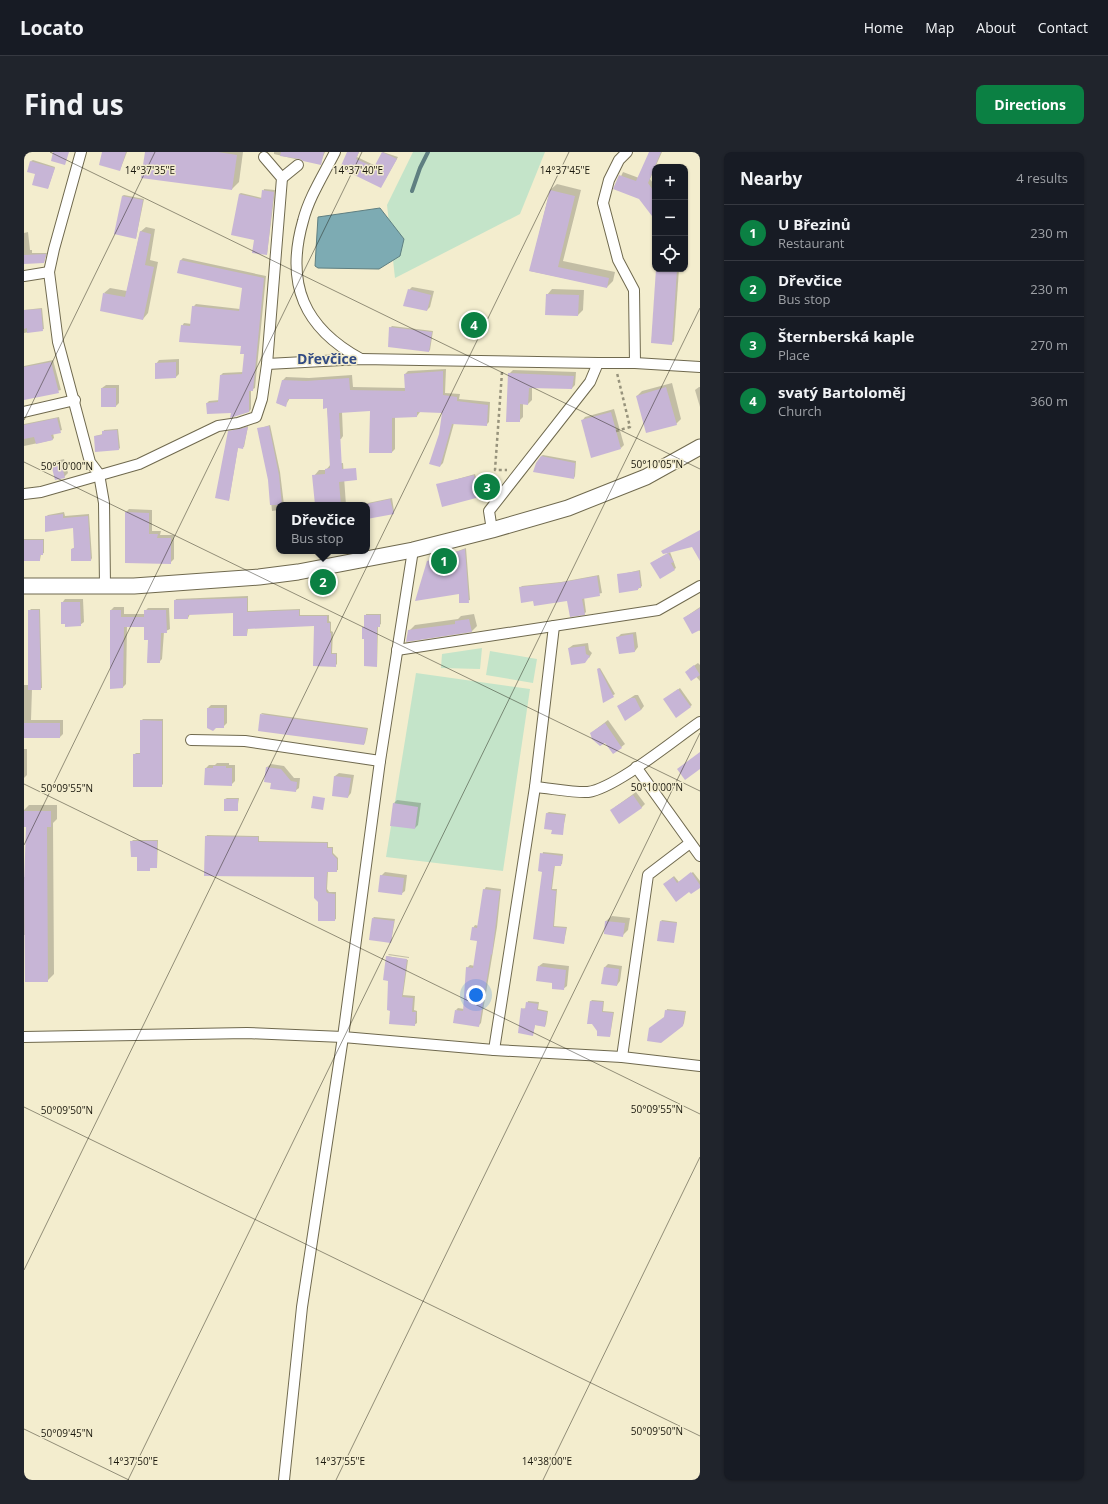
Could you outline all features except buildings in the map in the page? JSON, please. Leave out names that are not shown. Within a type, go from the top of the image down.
[{"type":"main road","points":[[24,586],[134,586],[259,577],[298,572],[413,550],[492,530],[568,508],[646,477],[700,447]]},
{"type":"street","points":[[81,152],[54,248],[49,272],[58,342],[75,400],[90,462],[100,474],[104,503],[105,586]]},
{"type":"street","points":[[335,152],[310,200],[303,220],[298,241],[298,282],[300,295],[312,319],[339,346],[361,359]]},
{"type":"street","points":[[627,152],[619,160],[609,180],[603,203],[618,260],[634,290],[635,363]]},
{"type":"street","points":[[24,494],[41,492],[139,464],[218,426],[238,423],[256,417],[262,399],[267,364],[282,178],[264,157]]},
{"type":"street","points":[[282,178],[298,165]]},
{"type":"street","points":[[24,276],[49,272]]},
{"type":"street","points":[[267,364],[361,359],[635,363],[700,367]]},
{"type":"street","points":[[492,530],[489,511],[590,382],[598,363]]},
{"type":"street","points":[[24,412],[75,400]]},
{"type":"street","points":[[284,1480],[302,1307],[344,1037],[380,761],[413,550]]},
{"type":"street","points":[[397,650],[658,610],[700,586]]},
{"type":"street","points":[[494,1050],[535,787],[554,626]]},
{"type":"street","points":[[535,787],[588,792],[610,783],[636,767],[700,722]]},
{"type":"street","points":[[191,740],[245,741],[380,761]]},
{"type":"street","points":[[636,767],[700,856]]},
{"type":"street","points":[[622,1057],[648,875],[690,843]]},
{"type":"street","points":[[24,1037],[247,1033],[344,1037],[494,1050],[622,1057],[700,1066]]},
{"type":"path","points":[[503,361],[495,470],[520,471]]},
{"type":"path","points":[[616,372],[630,427],[616,431]]},
{"type":"green space","points":[[413,152],[545,152],[520,214],[395,278],[387,205]]},
{"type":"green space","points":[[482,648],[480,669],[441,668],[442,654]]},
{"type":"green space","points":[[490,651],[537,659],[533,683],[486,675]]},
{"type":"green space","points":[[416,673],[530,689],[503,871],[386,857]]},
{"type":"water","points":[[380,208],[404,239],[400,256],[379,269],[318,268],[315,266],[318,217]]},
{"type":"waterway","points":[[412,191],[420,168],[428,152]]},
{"type":"place","name":"svatý Bartoloměj","points":[[474,325]]},
{"type":"place","name":"Šternberská kaple","points":[[487,487]]},
{"type":"place","name":"U Březinů","points":[[444,561]]},
{"type":"place","name":"Dřevčice","points":[[323,582]]},
{"type":"district","name":"Dřevčice","points":[[327,358]]}]
